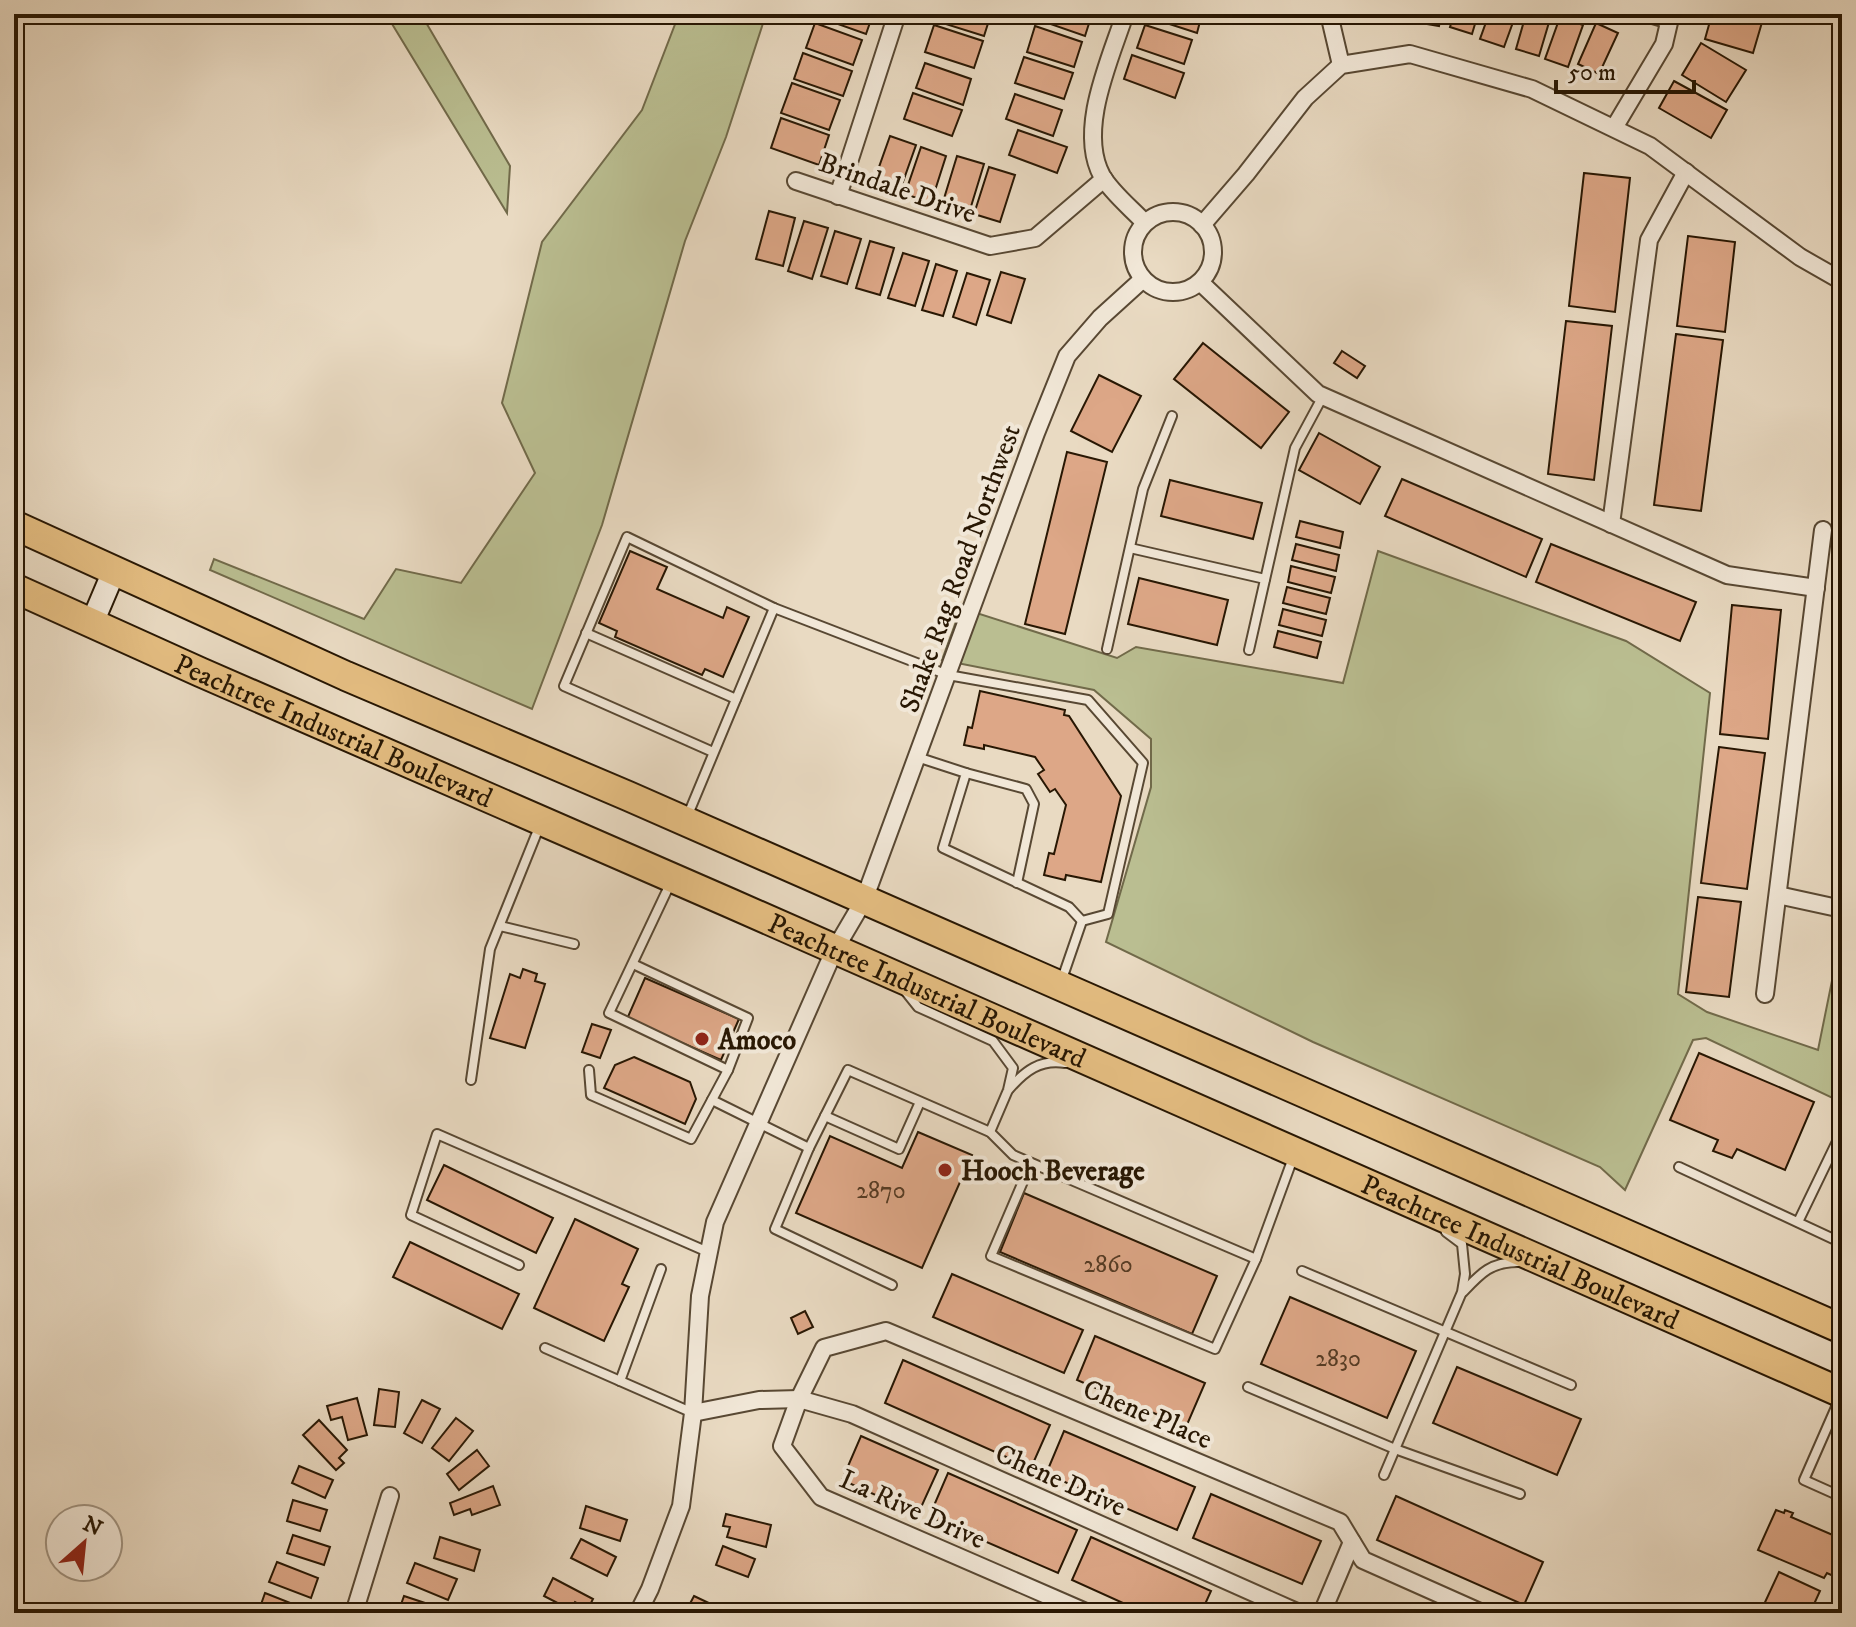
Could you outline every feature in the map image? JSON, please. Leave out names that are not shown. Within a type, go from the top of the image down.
[{"type":"highway","name":"Peachtree Industrial Boulevard","points":[[14,525],[346,676],[685,821],[1842,1329]]},
{"type":"highway","name":"Peachtree Industrial Boulevard","points":[[14,588],[1842,1393]]},
{"type":"main road","points":[[92,623],[114,571]]},
{"type":"street","points":[[838,196],[897,14]]},
{"type":"street","points":[[1125,14],[1096,103],[1093,156],[1104,179],[1144,222]]},
{"type":"street","points":[[1329,14],[1341,65]]},
{"type":"street","points":[[1614,128],[1664,44],[1670,19]]},
{"type":"street","points":[[1202,225],[1305,98],[1341,65],[1410,54],[1532,89],[1650,146],[1800,257],[1842,281]]},
{"type":"street","points":[[1611,524],[1649,240],[1686,172]]},
{"type":"street","name":"Brindale Drive","points":[[796,181],[990,246],[1035,238],[1104,179]]},
{"type":"street","points":[[1174,212],[1202,225],[1212,244],[1213,254],[1207,274],[1200,282],[1192,288],[1171,293],[1151,286],[1143,279],[1134,261],[1133,251],[1134,240],[1144,222],[1174,212]]},
{"type":"street","name":"Shake Rag Road Northwest","points":[[638,1613],[681,1506],[693,1413],[700,1296],[715,1222],[834,951],[864,900],[1067,356],[1100,318],[1143,279]]},
{"type":"street","points":[[1200,282],[1323,396],[1727,575],[1816,588]]},
{"type":"street","points":[[1765,994],[1823,530]]},
{"type":"street","points":[[1778,895],[1842,909]]},
{"type":"street","name":"Chene Place","points":[[799,1399],[824,1348],[886,1331],[1340,1522],[1363,1560],[1482,1613]]},
{"type":"street","name":"Chene Drive","points":[[693,1413],[759,1400],[799,1399],[852,1414],[1299,1613]]},
{"type":"street","name":"La Rive Drive","points":[[799,1399],[782,1446],[821,1497],[1088,1613]]},
{"type":"street","points":[[354,1613],[390,1496]]},
{"type":"street","points":[[1322,1613],[1352,1542]]},
{"type":"lane","points":[[1635,14],[1670,19]]},
{"type":"lane","points":[[1249,650],[1295,448],[1323,396]]},
{"type":"lane","points":[[1107,649],[1143,489],[1172,416]]},
{"type":"lane","points":[[713,752],[564,686],[627,537],[774,608],[948,675],[1088,700],[1143,763],[1108,914],[1082,921]]},
{"type":"lane","points":[[1130,548],[1265,579]]},
{"type":"lane","points":[[685,821],[774,608]]},
{"type":"lane","points":[[586,633],[736,699]]},
{"type":"lane","points":[[917,757],[1026,789],[1034,804],[1017,883]]},
{"type":"lane","points":[[966,773],[943,848],[1069,907],[1082,921]]},
{"type":"lane","points":[[471,1080],[490,949],[542,821]]},
{"type":"lane","points":[[673,878],[609,1013],[728,1070]]},
{"type":"lane","points":[[1059,986],[1082,921]]},
{"type":"lane","points":[[500,926],[574,944]]},
{"type":"lane","points":[[589,1070],[591,1095],[691,1139],[728,1070],[748,1018],[633,964]]},
{"type":"lane","points":[[892,976],[918,1007],[993,1041],[1013,1068],[1008,1090],[990,1132]]},
{"type":"lane","points":[[1008,1090],[1024,1072],[1049,1061],[1101,1068]]},
{"type":"lane","points":[[892,1285],[775,1229],[809,1148],[848,1070],[990,1132],[1013,1155],[1256,1259]]},
{"type":"lane","points":[[712,1100],[809,1148]]},
{"type":"lane","points":[[825,1116],[899,1149],[920,1102]]},
{"type":"lane","points":[[1798,1222],[1842,1131]]},
{"type":"lane","points":[[519,1265],[411,1215],[437,1134],[709,1252]]},
{"type":"lane","points":[[1031,1163],[991,1256],[1215,1349],[1256,1259],[1295,1153]]},
{"type":"lane","points":[[1679,1167],[1842,1243]]},
{"type":"lane","points":[[1335,1171],[1364,1193]]},
{"type":"lane","points":[[1384,1475],[1462,1292],[1465,1274],[1462,1244],[1442,1229]]},
{"type":"lane","points":[[1462,1292],[1475,1278],[1499,1262],[1561,1268]]},
{"type":"lane","points":[[620,1381],[661,1269]]},
{"type":"lane","points":[[1302,1271],[1571,1385]]},
{"type":"lane","points":[[545,1348],[693,1413]]},
{"type":"lane","points":[[1248,1387],[1395,1449],[1520,1494]]},
{"type":"lane","points":[[1842,1393],[1804,1480],[1842,1497]]},
{"type":"green space","points":[[386,14],[421,14],[510,166],[507,213]]},
{"type":"green space","points":[[679,14],[766,14],[726,137],[685,241],[602,525],[532,709],[210,570],[214,559],[364,619],[396,569],[461,583],[535,473],[502,403],[542,242],[642,110]]},
{"type":"green space","points":[[1378,551],[1626,641],[1710,693],[1678,994],[1707,1012],[1818,1050],[1838,951],[1842,953],[1841,1102],[1706,1038],[1693,1040],[1625,1190],[1600,1167],[1313,1042],[1106,942],[1151,787],[1151,739],[1094,690],[942,660],[961,608],[1117,658],[1136,647],[1343,683]]},
{"type":"building","points":[[819,14],[873,14],[866,34],[818,17]]},
{"type":"building","points":[[939,14],[991,14],[984,36],[936,21]]},
{"type":"building","points":[[1038,14],[1092,14],[1085,36],[1036,19]]},
{"type":"building","points":[[1149,14],[1202,14],[1197,33],[1148,17]]},
{"type":"building","points":[[1416,14],[1441,14],[1439,26],[1415,22]]},
{"type":"building","points":[[1454,14],[1478,14],[1472,34],[1450,27]]},
{"type":"building","points":[[1489,14],[1516,14],[1504,47],[1480,39]]},
{"type":"building","points":[[1526,14],[1550,19],[1539,56],[1516,49]]},
{"type":"building","points":[[1712,14],[1747,14],[1763,19],[1753,53],[1705,39]]},
{"type":"building","points":[[1560,17],[1583,25],[1568,67],[1545,59]]},
{"type":"building","points":[[815,23],[862,40],[853,65],[806,48]]},
{"type":"building","points":[[1596,23],[1618,33],[1599,74],[1578,64]]},
{"type":"building","points":[[934,25],[983,41],[974,68],[925,52]]},
{"type":"building","points":[[1145,25],[1192,40],[1184,64],[1137,48]]},
{"type":"building","points":[[1035,26],[1082,42],[1074,67],[1027,52]]},
{"type":"building","points":[[1701,43],[1746,70],[1726,102],[1682,75]]},
{"type":"building","points":[[803,53],[852,71],[843,96],[794,79]]},
{"type":"building","points":[[1132,55],[1184,73],[1175,98],[1124,79]]},
{"type":"building","points":[[1024,57],[1073,73],[1064,99],[1015,83]]},
{"type":"building","points":[[925,63],[971,79],[963,105],[916,88]]},
{"type":"building","points":[[1674,81],[1727,110],[1711,138],[1659,108]]},
{"type":"building","points":[[792,83],[840,100],[829,130],[781,113]]},
{"type":"building","points":[[913,93],[962,110],[952,136],[904,119]]},
{"type":"building","points":[[1015,94],[1062,110],[1053,136],[1006,119]]},
{"type":"building","points":[[781,118],[829,135],[819,165],[771,148]]},
{"type":"building","points":[[1018,130],[1067,147],[1057,173],[1009,155]]},
{"type":"building","points":[[890,136],[916,145],[899,193],[873,184]]},
{"type":"building","points":[[921,147],[946,156],[931,203],[905,194]]},
{"type":"building","points":[[957,156],[984,164],[969,213],[942,205]]},
{"type":"building","points":[[989,167],[1015,175],[1000,222],[974,214]]},
{"type":"building","points":[[1584,173],[1630,178],[1615,312],[1569,306]]},
{"type":"building","points":[[769,211],[795,218],[783,266],[756,259]]},
{"type":"building","points":[[804,221],[828,228],[812,279],[788,271]]},
{"type":"building","points":[[835,231],[861,239],[847,284],[821,276]]},
{"type":"building","points":[[1688,236],[1735,242],[1725,332],[1677,326]]},
{"type":"building","points":[[870,241],[894,248],[880,295],[856,288]]},
{"type":"building","points":[[903,253],[929,261],[915,306],[888,298]]},
{"type":"building","points":[[936,264],[957,271],[943,316],[922,310]]},
{"type":"building","points":[[1001,272],[1025,279],[1011,323],[987,315]]},
{"type":"building","points":[[967,273],[990,280],[976,325],[953,317]]},
{"type":"building","points":[[1566,321],[1612,326],[1594,480],[1548,474]]},
{"type":"building","points":[[1676,334],[1723,340],[1701,511],[1654,505]]},
{"type":"building","points":[[1203,343],[1289,412],[1261,448],[1174,379]]},
{"type":"building","points":[[1342,351],[1365,366],[1357,378],[1334,363]]},
{"type":"building","points":[[1099,375],[1141,396],[1112,452],[1071,431]]},
{"type":"building","points":[[1319,433],[1380,467],[1360,504],[1299,470]]},
{"type":"building","points":[[1067,452],[1107,462],[1065,634],[1025,624]]},
{"type":"building","points":[[1402,479],[1542,539],[1526,577],[1385,516]]},
{"type":"building","points":[[1170,480],[1262,503],[1253,539],[1161,516]]},
{"type":"building","points":[[1300,521],[1343,532],[1340,548],[1296,537]]},
{"type":"building","points":[[1296,544],[1339,555],[1336,571],[1292,560]]},
{"type":"building","points":[[1551,544],[1696,602],[1680,641],[1536,582]]},
{"type":"building","points":[[630,551],[667,567],[657,589],[723,618],[727,607],[749,617],[723,677],[705,669],[702,675],[615,637],[617,631],[599,623]]},
{"type":"building","points":[[1291,566],[1335,577],[1331,593],[1288,582]]},
{"type":"building","points":[[1139,578],[1228,600],[1217,645],[1128,624]]},
{"type":"building","points":[[1287,587],[1330,598],[1326,614],[1283,603]]},
{"type":"building","points":[[1732,605],[1781,610],[1768,739],[1720,734]]},
{"type":"building","points":[[1283,609],[1326,620],[1322,636],[1279,625]]},
{"type":"building","points":[[1278,631],[1321,642],[1317,658],[1274,647]]},
{"type":"building","points":[[980,691],[1065,710],[1064,715],[1069,716],[1121,796],[1101,882],[1066,875],[1065,880],[1044,875],[1049,853],[1054,854],[1066,805],[1055,789],[1050,792],[1038,774],[1044,770],[1035,757],[984,745],[984,749],[964,745],[968,727],[972,728]]},
{"type":"building","points":[[1719,747],[1765,753],[1747,889],[1701,883]]},
{"type":"building","points":[[1698,897],[1741,902],[1729,997],[1686,992]]},
{"type":"building","points":[[523,969],[537,974],[535,981],[545,984],[525,1048],[490,1038],[510,974],[520,978]]},
{"type":"building","name":"Amoco","points":[[645,978],[739,1019],[721,1060],[627,1019]]},
{"type":"building","points":[[592,1024],[611,1030],[600,1058],[582,1052]]},
{"type":"building","points":[[1699,1053],[1814,1102],[1785,1170],[1737,1149],[1732,1158],[1713,1151],[1718,1140],[1670,1120]]},
{"type":"building","points":[[634,1057],[690,1082],[696,1099],[685,1124],[604,1088],[615,1065]]},
{"type":"building","points":[[918,1132],[972,1155],[922,1268],[796,1213],[830,1136],[902,1168]]},
{"type":"building","points":[[444,1165],[553,1218],[536,1253],[427,1200]]},
{"type":"building","points":[[1024,1193],[1217,1276],[1192,1334],[1000,1252]]},
{"type":"building","points":[[575,1219],[638,1249],[622,1284],[629,1287],[604,1341],[534,1308]]},
{"type":"building","points":[[410,1242],[519,1294],[502,1329],[393,1277]]},
{"type":"building","points":[[952,1274],[1083,1330],[1064,1373],[933,1317]]},
{"type":"building","points":[[1290,1297],[1416,1351],[1387,1418],[1261,1364]]},
{"type":"building","points":[[805,1311],[813,1327],[798,1334],[791,1318]]},
{"type":"building","points":[[1095,1336],[1205,1383],[1186,1427],[1077,1380]]},
{"type":"building","points":[[903,1360],[1050,1425],[1031,1468],[885,1403]]},
{"type":"building","points":[[1457,1367],[1581,1419],[1557,1475],[1433,1423]]},
{"type":"building","points":[[379,1389],[399,1392],[395,1427],[374,1425]]},
{"type":"building","points":[[357,1398],[367,1435],[348,1440],[342,1417],[331,1420],[327,1406]]},
{"type":"building","points":[[422,1400],[440,1409],[422,1443],[404,1433]]},
{"type":"building","points":[[456,1418],[473,1431],[449,1461],[432,1448]]},
{"type":"building","points":[[319,1420],[347,1450],[339,1458],[344,1463],[336,1470],[303,1435]]},
{"type":"building","points":[[1064,1431],[1195,1487],[1177,1530],[1046,1474]]},
{"type":"building","points":[[861,1436],[938,1470],[918,1514],[842,1480]]},
{"type":"building","points":[[477,1450],[489,1466],[459,1490],[447,1474]]},
{"type":"building","points":[[299,1466],[333,1480],[325,1498],[292,1483]]},
{"type":"building","points":[[948,1473],[1077,1530],[1058,1573],[929,1517]]},
{"type":"building","points":[[493,1486],[500,1505],[472,1515],[470,1509],[454,1515],[450,1503]]},
{"type":"building","points":[[1211,1494],[1321,1541],[1302,1584],[1193,1538]]},
{"type":"building","points":[[1396,1496],[1543,1562],[1524,1605],[1377,1540]]},
{"type":"building","points":[[293,1500],[327,1510],[320,1531],[287,1521]]},
{"type":"building","points":[[586,1506],[627,1520],[620,1541],[580,1528]]},
{"type":"building","points":[[1776,1510],[1793,1513],[1791,1517],[1842,1539],[1842,1580],[1827,1573],[1824,1578],[1758,1550]]},
{"type":"building","points":[[726,1514],[771,1525],[766,1547],[727,1537],[730,1527],[723,1526]]},
{"type":"building","points":[[293,1535],[330,1547],[324,1565],[287,1553]]},
{"type":"building","points":[[440,1537],[480,1550],[474,1571],[434,1558]]},
{"type":"building","points":[[1091,1537],[1211,1591],[1201,1613],[1145,1613],[1072,1580]]},
{"type":"building","points":[[581,1539],[616,1557],[607,1576],[571,1558]]},
{"type":"building","points":[[723,1546],[755,1559],[748,1577],[716,1565]]},
{"type":"building","points":[[277,1562],[318,1578],[311,1598],[269,1582]]},
{"type":"building","points":[[415,1563],[457,1579],[448,1600],[407,1583]]},
{"type":"building","points":[[1779,1572],[1820,1591],[1810,1613],[1760,1613]]},
{"type":"building","points":[[553,1578],[593,1599],[588,1609],[575,1602],[571,1610],[544,1596]]},
{"type":"building","points":[[265,1593],[303,1608],[301,1613],[258,1613]]},
{"type":"building","points":[[404,1596],[446,1610],[445,1613],[398,1613]]},
{"type":"building","points":[[694,1596],[713,1605],[709,1613],[685,1613]]},
{"type":"building","points":[[869,1604],[869,1613],[848,1613],[847,1606]]},
{"type":"place","name":"Amoco","points":[[702,1039]]},
{"type":"place","name":"Hooch Beverage","points":[[945,1170]]}]
